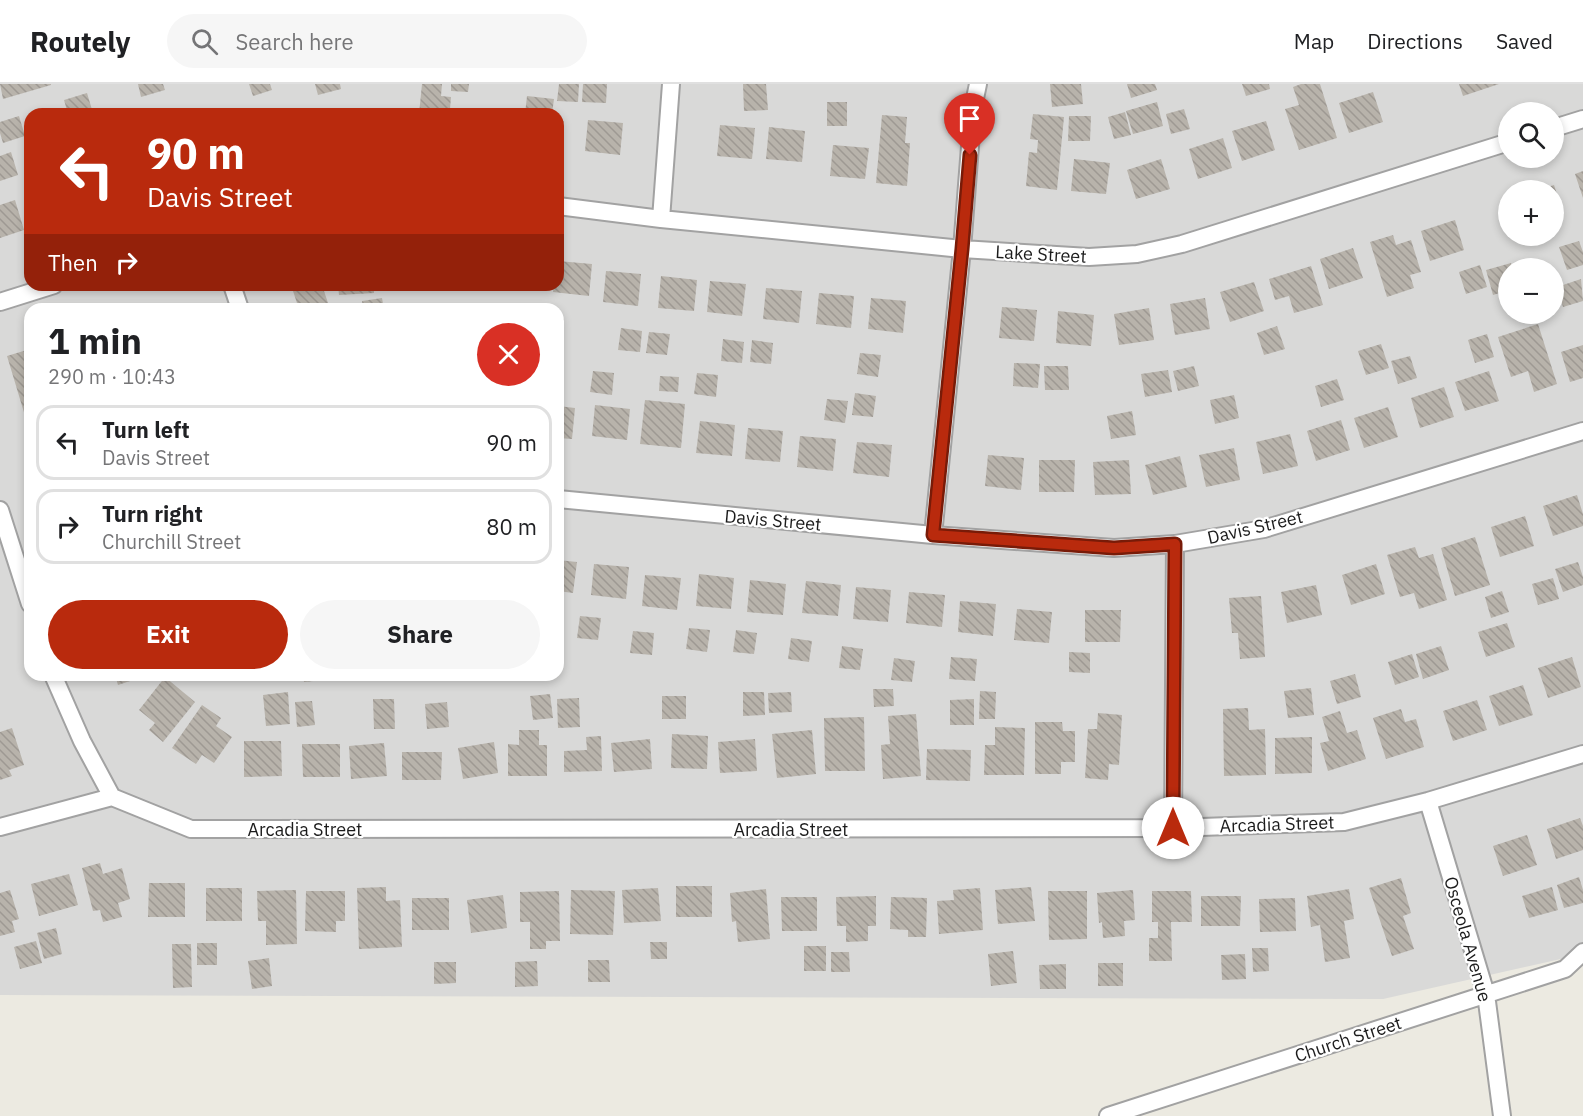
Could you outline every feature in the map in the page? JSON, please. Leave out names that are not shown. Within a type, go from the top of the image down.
[{"type":"street","points":[[661,219],[671,84]]},
{"type":"street","points":[[933,535],[962,249],[973,108],[978,84]]},
{"type":"street","points":[[1564,125],[1583,118]]},
{"type":"street","name":"Lake Street","points":[[564,207],[661,219],[962,249],[1089,257],[1137,254],[1182,244],[1498,145]]},
{"type":"street","points":[[0,302],[35,291]]},
{"type":"street","name":"Davis Street","points":[[564,500],[933,535],[1114,548],[1175,544],[1264,529],[1583,432]]},
{"type":"street","points":[[0,510],[24,585]]},
{"type":"street","points":[[1173,828],[1175,544]]},
{"type":"street","points":[[0,827],[112,796],[82,741],[56,681]]},
{"type":"street","name":"Arcadia Street","points":[[112,796],[191,829],[1173,828],[1344,822],[1428,801],[1583,754]]},
{"type":"street","name":"Osceola Avenue","points":[[1428,801],[1486,994],[1502,1116]]},
{"type":"street","name":"Church Street","points":[[1108,1116],[1565,969],[1583,952]]},
{"type":"shaded area","points":[[0,84],[1583,84],[1583,954],[1383,999],[0,995]]},
{"type":"building","points":[[0,84],[51,84],[51,85],[3,99]]},
{"type":"building","points":[[138,84],[163,84],[165,90],[141,97]]},
{"type":"building","points":[[249,84],[270,84],[272,90],[253,96]]},
{"type":"building","points":[[315,84],[340,84],[341,89],[318,95]]},
{"type":"building","points":[[422,84],[442,84],[441,96],[451,97],[450,108],[420,108]]},
{"type":"building","points":[[451,84],[469,84],[468,92],[451,91]]},
{"type":"building","points":[[559,84],[579,84],[578,102],[557,101]]},
{"type":"building","points":[[583,84],[607,84],[606,103],[582,102]]},
{"type":"building","points":[[743,84],[766,84],[768,110],[744,111]]},
{"type":"building","points":[[1050,84],[1081,84],[1083,104],[1052,107]]},
{"type":"building","points":[[1127,84],[1155,84],[1157,90],[1131,98]]},
{"type":"building","points":[[1242,84],[1269,84],[1270,89],[1246,96]]},
{"type":"building","points":[[1301,84],[1320,84],[1337,138],[1299,150],[1285,109],[1299,105],[1293,87]]},
{"type":"building","points":[[1459,84],[1499,84],[1463,96]]},
{"type":"building","points":[[1373,92],[1383,122],[1349,133],[1339,103]]},
{"type":"building","points":[[87,93],[92,108],[66,108],[64,100]]},
{"type":"building","points":[[527,96],[554,99],[553,108],[526,108]]},
{"type":"building","points":[[827,102],[847,102],[847,126],[827,126]]},
{"type":"building","points":[[1157,102],[1163,126],[1133,134],[1126,111]]},
{"type":"building","points":[[1184,109],[1190,129],[1171,134],[1166,114]]},
{"type":"building","points":[[1125,112],[1131,135],[1114,139],[1108,117]]},
{"type":"building","points":[[1033,114],[1064,117],[1057,190],[1026,186],[1029,152],[1037,153],[1038,140],[1030,139]]},
{"type":"building","points":[[882,115],[907,117],[905,143],[910,143],[907,186],[876,183]]},
{"type":"building","points":[[19,116],[24,136],[3,143],[0,122]]},
{"type":"building","points":[[1069,116],[1091,116],[1090,141],[1068,141]]},
{"type":"building","points":[[588,120],[623,123],[620,155],[585,151]]},
{"type":"building","points":[[1266,121],[1275,150],[1242,161],[1232,131]]},
{"type":"building","points":[[720,125],[755,128],[752,159],[717,156]]},
{"type":"building","points":[[769,127],[805,131],[802,162],[766,159]]},
{"type":"building","points":[[1223,138],[1232,168],[1198,179],[1189,149]]},
{"type":"building","points":[[833,145],[869,148],[865,179],[830,176]]},
{"type":"building","points":[[11,152],[18,175],[0,181],[0,156]]},
{"type":"building","points":[[1074,159],[1110,163],[1106,194],[1071,191]]},
{"type":"building","points":[[1161,159],[1170,189],[1136,199],[1127,170]]},
{"type":"building","points":[[1583,171],[1583,198],[1575,174]]},
{"type":"building","points":[[15,200],[24,230],[0,238],[0,205]]},
{"type":"building","points":[[1455,220],[1464,250],[1430,261],[1421,231]]},
{"type":"building","points":[[1393,235],[1396,245],[1411,240],[1421,272],[1410,275],[1414,288],[1387,297],[1370,242]]},
{"type":"building","points":[[1579,241],[1583,252],[1583,265],[1567,270],[1559,247]]},
{"type":"building","points":[[1353,248],[1363,278],[1329,289],[1320,259]]},
{"type":"building","points":[[564,262],[592,264],[589,296],[553,292],[564,291]]},
{"type":"building","points":[[1480,265],[1487,287],[1466,294],[1459,272]]},
{"type":"building","points":[[1311,266],[1323,305],[1294,313],[1289,296],[1275,300],[1269,279]]},
{"type":"building","points":[[1498,267],[1498,293],[1493,295],[1486,270]]},
{"type":"building","points":[[606,271],[641,274],[638,306],[603,302]]},
{"type":"building","points":[[661,276],[697,280],[694,311],[658,308]]},
{"type":"building","points":[[1581,279],[1583,301],[1564,307],[1564,285]]},
{"type":"building","points":[[710,281],[746,284],[742,316],[707,312]]},
{"type":"building","points":[[1254,282],[1264,311],[1230,322],[1220,292]]},
{"type":"building","points":[[766,288],[802,291],[799,323],[763,319]]},
{"type":"building","points":[[293,291],[324,291],[328,303],[297,303]]},
{"type":"building","points":[[339,291],[374,291],[374,293],[339,295]]},
{"type":"building","points":[[819,293],[854,296],[851,328],[816,324]]},
{"type":"building","points":[[382,298],[383,303],[362,303],[362,301]]},
{"type":"building","points":[[871,298],[906,301],[903,333],[868,329]]},
{"type":"building","points":[[1205,298],[1210,329],[1175,335],[1170,304]]},
{"type":"building","points":[[1002,307],[1037,310],[1034,341],[999,338]]},
{"type":"building","points":[[1149,308],[1154,340],[1119,345],[1114,314]]},
{"type":"building","points":[[1058,311],[1094,315],[1091,346],[1056,343]]},
{"type":"building","points":[[1538,324],[1557,384],[1534,392],[1528,371],[1511,377],[1498,337]]},
{"type":"building","points":[[1277,326],[1285,349],[1264,355],[1257,333]]},
{"type":"building","points":[[621,328],[642,331],[640,352],[618,350]]},
{"type":"building","points":[[649,332],[670,334],[667,355],[646,353]]},
{"type":"building","points":[[1487,334],[1494,357],[1475,363],[1468,340]]},
{"type":"building","points":[[723,339],[744,342],[742,363],[721,361]]},
{"type":"building","points":[[752,340],[773,343],[771,364],[750,362]]},
{"type":"building","points":[[1381,344],[1389,368],[1366,375],[1358,351]]},
{"type":"building","points":[[1583,345],[1583,378],[1570,382],[1561,352]]},
{"type":"building","points":[[24,351],[24,412],[7,356]]},
{"type":"building","points":[[860,353],[881,355],[878,377],[857,374]]},
{"type":"building","points":[[1410,356],[1417,378],[1398,384],[1391,361]]},
{"type":"building","points":[[1014,363],[1040,364],[1038,388],[1013,386]]},
{"type":"building","points":[[1044,366],[1068,366],[1069,390],[1045,390]]},
{"type":"building","points":[[1194,366],[1199,386],[1178,391],[1173,371]]},
{"type":"building","points":[[1168,370],[1172,392],[1145,397],[1141,374]]},
{"type":"building","points":[[593,371],[614,373],[612,395],[590,392]]},
{"type":"building","points":[[1489,371],[1499,401],[1465,411],[1455,382]]},
{"type":"building","points":[[697,373],[718,375],[716,397],[694,394]]},
{"type":"building","points":[[660,376],[679,377],[678,392],[659,391]]},
{"type":"building","points":[[1337,379],[1344,400],[1321,407],[1315,386]]},
{"type":"building","points":[[1444,387],[1454,417],[1420,428],[1411,398]]},
{"type":"building","points":[[855,393],[876,396],[873,417],[852,415]]},
{"type":"building","points":[[1234,395],[1239,418],[1215,424],[1210,400]]},
{"type":"building","points":[[827,399],[848,401],[845,423],[824,420]]},
{"type":"building","points":[[645,400],[685,404],[681,448],[640,444]]},
{"type":"building","points":[[595,405],[630,409],[627,440],[592,436]]},
{"type":"building","points":[[564,407],[575,408],[572,439],[564,438]]},
{"type":"building","points":[[1388,407],[1398,437],[1364,448],[1354,418]]},
{"type":"building","points":[[1132,411],[1136,435],[1111,439],[1107,416]]},
{"type":"building","points":[[1341,420],[1350,450],[1316,461],[1307,431]]},
{"type":"building","points":[[700,421],[735,425],[732,456],[696,453]]},
{"type":"building","points":[[748,428],[783,431],[780,462],[745,459]]},
{"type":"building","points":[[1290,434],[1298,466],[1263,474],[1256,442]]},
{"type":"building","points":[[800,436],[836,439],[833,471],[797,467]]},
{"type":"building","points":[[857,442],[892,445],[889,477],[853,473]]},
{"type":"building","points":[[1234,448],[1240,480],[1206,487],[1199,455]]},
{"type":"building","points":[[988,455],[1024,458],[1021,490],[985,486]]},
{"type":"building","points":[[1180,456],[1187,487],[1153,495],[1145,465]]},
{"type":"building","points":[[1039,460],[1075,460],[1074,492],[1039,492]]},
{"type":"building","points":[[1129,460],[1131,494],[1095,495],[1093,462]]},
{"type":"building","points":[[1577,495],[1583,514],[1583,526],[1553,536],[1543,506]]},
{"type":"building","points":[[1525,516],[1534,546],[1500,557],[1491,527]]},
{"type":"building","points":[[1475,537],[1490,585],[1455,596],[1441,548]]},
{"type":"building","points":[[1415,547],[1419,558],[1433,554],[1447,600],[1419,609],[1414,593],[1400,597],[1387,555]]},
{"type":"building","points":[[564,561],[577,562],[573,593],[564,592]]},
{"type":"building","points":[[1578,562],[1583,585],[1563,592],[1555,569]]},
{"type":"building","points":[[594,564],[629,567],[626,599],[591,595]]},
{"type":"building","points":[[1376,564],[1385,594],[1351,605],[1342,575]]},
{"type":"building","points":[[699,574],[734,578],[731,609],[696,606]]},
{"type":"building","points":[[645,575],[681,578],[677,610],[642,606]]},
{"type":"building","points":[[1553,578],[1559,599],[1538,605],[1532,584]]},
{"type":"building","points":[[750,580],[786,584],[783,615],[747,612]]},
{"type":"building","points":[[806,581],[841,585],[838,616],[802,613]]},
{"type":"building","points":[[1316,585],[1322,615],[1287,623],[1281,592]]},
{"type":"building","points":[[856,587],[891,590],[888,622],[853,619]]},
{"type":"building","points":[[1502,591],[1509,612],[1491,618],[1485,597]]},
{"type":"building","points":[[909,592],[945,595],[942,627],[906,623]]},
{"type":"building","points":[[1261,596],[1265,657],[1240,659],[1238,633],[1232,633],[1229,598]]},
{"type":"building","points":[[960,601],[996,604],[993,636],[958,632]]},
{"type":"building","points":[[1017,609],[1052,612],[1049,643],[1014,640]]},
{"type":"building","points":[[1085,610],[1121,610],[1120,642],[1085,642]]},
{"type":"building","points":[[580,616],[601,618],[598,640],[577,638]]},
{"type":"building","points":[[1507,623],[1515,647],[1486,657],[1478,632]]},
{"type":"building","points":[[689,628],[710,630],[707,652],[686,649]]},
{"type":"building","points":[[736,630],[757,633],[754,654],[733,652]]},
{"type":"building","points":[[633,631],[654,633],[652,655],[630,653]]},
{"type":"building","points":[[791,638],[812,641],[809,662],[788,659]]},
{"type":"building","points":[[842,646],[863,649],[860,670],[839,668]]},
{"type":"building","points":[[1441,646],[1449,670],[1423,679],[1416,654]]},
{"type":"building","points":[[1069,652],[1090,653],[1090,673],[1069,672]]},
{"type":"building","points":[[1412,654],[1419,677],[1395,685],[1388,662]]},
{"type":"building","points":[[951,657],[977,659],[975,681],[949,679]]},
{"type":"building","points":[[1572,657],[1581,687],[1548,698],[1538,668]]},
{"type":"building","points":[[894,658],[915,661],[912,682],[891,680]]},
{"type":"building","points":[[1355,674],[1361,697],[1337,704],[1330,681]]},
{"type":"building","points":[[117,681],[130,681],[118,685]]},
{"type":"building","points":[[162,681],[170,681],[195,702],[163,742],[149,730],[155,723],[139,710]]},
{"type":"building","points":[[1523,685],[1533,715],[1499,726],[1489,696]]},
{"type":"building","points":[[1311,688],[1314,715],[1288,718],[1284,691]]},
{"type":"building","points":[[873,689],[893,689],[894,706],[874,707]]},
{"type":"building","points":[[980,691],[996,692],[995,719],[979,719]]},
{"type":"building","points":[[288,692],[290,724],[266,726],[263,695]]},
{"type":"building","points":[[743,692],[764,692],[765,715],[743,716]]},
{"type":"building","points":[[791,692],[792,712],[769,713],[768,693]]},
{"type":"building","points":[[550,694],[553,718],[533,720],[530,696]]},
{"type":"building","points":[[662,696],[686,696],[686,719],[662,719]]},
{"type":"building","points":[[579,698],[580,727],[558,728],[557,699]]},
{"type":"building","points":[[373,699],[394,699],[395,729],[374,729]]},
{"type":"building","points":[[974,699],[974,725],[950,725],[950,700]]},
{"type":"building","points":[[1477,700],[1487,730],[1453,741],[1443,711]]},
{"type":"building","points":[[312,701],[315,725],[297,727],[295,702]]},
{"type":"building","points":[[447,702],[449,727],[427,729],[425,704]]},
{"type":"building","points":[[202,705],[221,718],[216,726],[232,737],[214,763],[202,755],[196,764],[172,748]]},
{"type":"building","points":[[1248,708],[1249,730],[1265,729],[1266,775],[1224,776],[1223,709]]},
{"type":"building","points":[[1401,709],[1405,722],[1416,719],[1424,747],[1386,759],[1373,718]]},
{"type":"building","points":[[1340,711],[1347,733],[1357,730],[1366,759],[1328,771],[1320,743],[1329,741],[1322,717]]},
{"type":"building","points":[[1098,713],[1122,715],[1119,765],[1109,764],[1108,780],[1085,778],[1088,729],[1097,729]]},
{"type":"building","points":[[916,714],[921,776],[883,779],[881,745],[890,744],[888,716]]},
{"type":"building","points":[[864,717],[865,771],[825,771],[824,718]]},
{"type":"building","points":[[1035,722],[1062,722],[1063,731],[1075,731],[1075,762],[1061,762],[1061,774],[1035,774]]},
{"type":"building","points":[[995,727],[1025,728],[1024,775],[984,775],[985,745],[995,745]]},
{"type":"building","points":[[12,728],[24,765],[9,770],[12,776],[0,780],[0,732]]},
{"type":"building","points":[[519,730],[539,730],[539,745],[547,745],[547,776],[508,776],[508,744],[519,745]]},
{"type":"building","points":[[812,730],[816,774],[777,778],[772,734]]},
{"type":"building","points":[[672,734],[708,736],[707,769],[671,768]]},
{"type":"building","points":[[601,736],[602,771],[564,772],[564,751],[587,750],[586,737]]},
{"type":"building","points":[[1312,737],[1312,773],[1275,774],[1275,738]]},
{"type":"building","points":[[650,739],[652,769],[614,772],[611,743]]},
{"type":"building","points":[[755,739],[757,771],[720,773],[718,742]]},
{"type":"building","points":[[244,741],[281,741],[282,776],[244,777]]},
{"type":"building","points":[[494,742],[498,773],[463,779],[458,748]]},
{"type":"building","points":[[384,743],[387,776],[351,779],[349,746]]},
{"type":"building","points":[[302,744],[340,744],[340,777],[303,777]]},
{"type":"building","points":[[927,749],[971,750],[970,781],[926,780]]},
{"type":"building","points":[[402,752],[442,752],[441,780],[402,780]]},
{"type":"building","points":[[1580,818],[1583,826],[1583,850],[1556,859],[1547,829]]},
{"type":"building","points":[[1527,835],[1537,865],[1503,876],[1493,846]]},
{"type":"building","points":[[100,863],[103,874],[122,868],[130,899],[118,903],[122,917],[103,922],[100,910],[93,911],[82,868]]},
{"type":"building","points":[[69,874],[78,905],[39,916],[31,884]]},
{"type":"building","points":[[1579,877],[1583,890],[1583,903],[1564,908],[1557,885]]},
{"type":"building","points":[[1401,878],[1411,913],[1403,916],[1414,949],[1392,956],[1369,888]]},
{"type":"building","points":[[149,883],[185,883],[185,917],[148,917]]},
{"type":"building","points":[[676,886],[712,886],[712,917],[676,917]]},
{"type":"building","points":[[386,887],[386,901],[400,900],[402,947],[359,949],[357,888]]},
{"type":"building","points":[[1031,887],[1035,921],[998,924],[995,890]]},
{"type":"building","points":[[1552,887],[1558,910],[1529,918],[1522,896]]},
{"type":"building","points":[[206,888],[242,888],[242,921],[206,921]]},
{"type":"building","points":[[658,888],[661,921],[624,923],[622,890]]},
{"type":"building","points":[[980,888],[983,930],[939,934],[937,901],[954,900],[953,890]]},
{"type":"building","points":[[766,889],[770,939],[738,942],[736,921],[732,922],[730,893]]},
{"type":"building","points":[[1349,889],[1354,919],[1344,921],[1350,958],[1325,962],[1320,925],[1311,927],[1307,896]]},
{"type":"building","points":[[10,890],[19,919],[12,921],[15,932],[0,936],[0,893]]},
{"type":"building","points":[[296,890],[297,944],[266,945],[266,921],[258,921],[257,891]]},
{"type":"building","points":[[571,890],[615,891],[613,935],[570,934]]},
{"type":"building","points":[[1133,890],[1135,920],[1124,921],[1125,936],[1103,938],[1102,922],[1099,923],[1097,893]]},
{"type":"building","points":[[306,891],[345,891],[345,921],[336,921],[336,932],[305,931]]},
{"type":"building","points":[[559,891],[560,941],[546,941],[546,949],[530,949],[530,922],[520,922],[520,892]]},
{"type":"building","points":[[1048,891],[1087,891],[1087,939],[1049,940]]},
{"type":"building","points":[[1152,891],[1191,891],[1192,922],[1171,922],[1172,961],[1149,961],[1149,938],[1158,938],[1158,922],[1152,922]]},
{"type":"building","points":[[503,895],[507,928],[471,933],[467,900]]},
{"type":"building","points":[[876,896],[876,926],[868,926],[868,941],[846,942],[846,926],[837,926],[836,897]]},
{"type":"building","points":[[1201,896],[1241,896],[1240,926],[1201,926]]},
{"type":"building","points":[[781,897],[817,897],[817,931],[782,931]]},
{"type":"building","points":[[891,897],[927,898],[926,937],[908,937],[908,930],[890,929]]},
{"type":"building","points":[[412,898],[449,898],[449,930],[412,930]]},
{"type":"building","points":[[1295,898],[1296,931],[1260,932],[1259,899]]},
{"type":"building","points":[[56,928],[62,954],[44,959],[37,933]]},
{"type":"building","points":[[36,941],[42,963],[20,969],[14,947]]},
{"type":"building","points":[[650,942],[667,942],[667,959],[651,959]]},
{"type":"building","points":[[197,943],[217,943],[217,965],[197,965]]},
{"type":"building","points":[[172,944],[191,944],[192,987],[173,988]]},
{"type":"building","points":[[804,946],[826,946],[826,971],[804,971]]},
{"type":"building","points":[[1252,948],[1268,948],[1269,971],[1253,972]]},
{"type":"building","points":[[1013,951],[1017,983],[991,986],[988,954]]},
{"type":"building","points":[[831,952],[849,952],[850,972],[831,972]]},
{"type":"building","points":[[1245,954],[1246,979],[1222,980],[1221,955]]},
{"type":"building","points":[[269,958],[272,986],[252,989],[248,961]]},
{"type":"building","points":[[588,960],[609,960],[610,982],[588,982]]},
{"type":"building","points":[[537,961],[538,986],[515,987],[515,962]]},
{"type":"building","points":[[434,962],[456,962],[456,983],[434,984]]},
{"type":"building","points":[[1098,963],[1123,963],[1123,986],[1098,986]]},
{"type":"building","points":[[1066,964],[1066,989],[1040,989],[1039,965]]},
{"type":"route","points":[[970,155],[933,535],[1114,548],[1175,544],[1173,828]]}]
